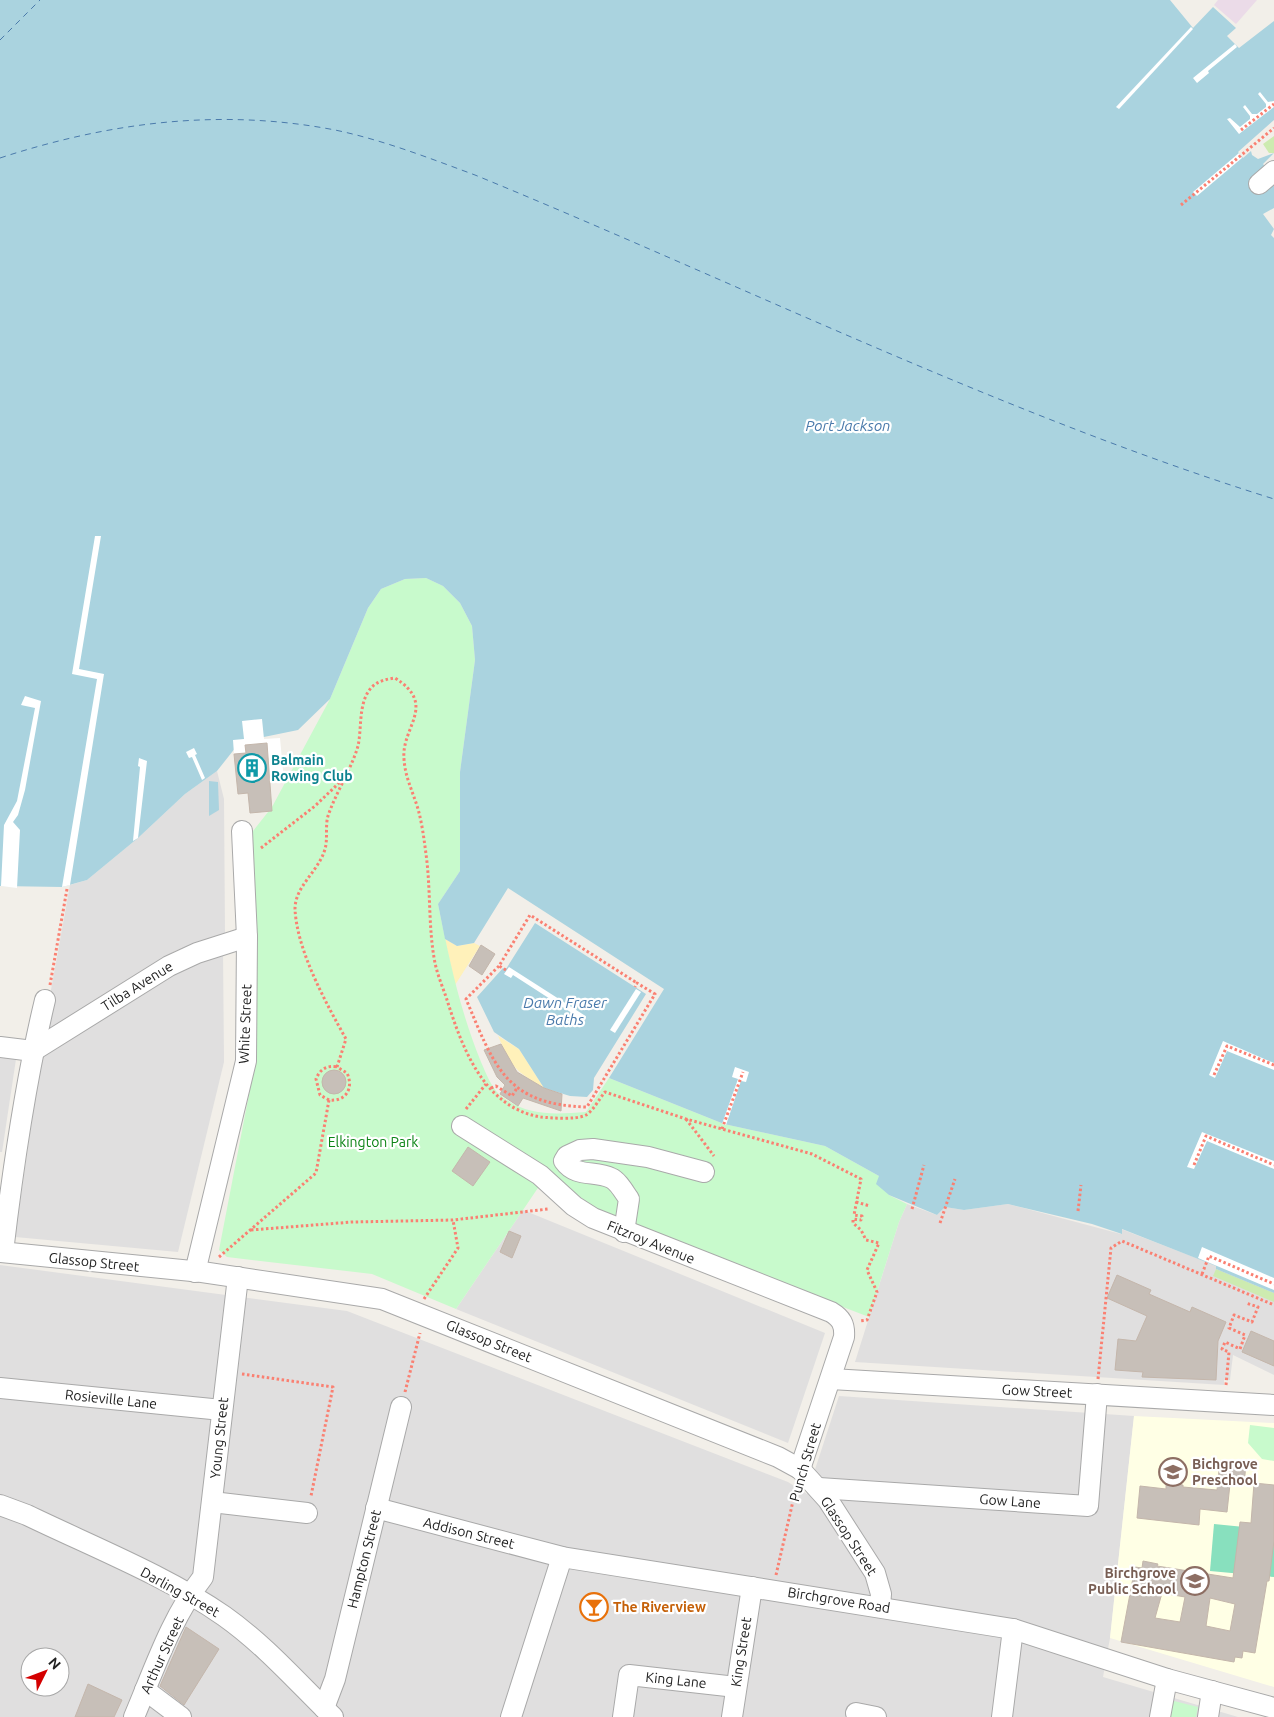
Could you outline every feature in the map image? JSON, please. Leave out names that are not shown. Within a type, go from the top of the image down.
[{"type":"street","points":[[1259,184],[1274,170]]},
{"type":"street","name":"White Street","points":[[199,1272],[246,1061],[247,937],[242,831]]},
{"type":"street","name":"Tilba Avenue","points":[[33,1051],[169,966],[197,953],[247,937]]},
{"type":"street","points":[[2,1252],[14,1158],[33,1051],[45,1000]]},
{"type":"street","points":[[0,1048],[33,1051]]},
{"type":"street","name":"Fitzroy Avenue","points":[[463,1118],[540,1175],[583,1213],[624,1232],[831,1312],[840,1318],[844,1330]]},
{"type":"street","points":[[624,1232],[628,1199],[622,1188],[611,1178],[579,1173],[568,1167],[564,1161],[567,1156],[580,1150],[593,1149],[648,1157],[704,1172]]},
{"type":"street","name":"Glassop Street","points":[[2,1252],[199,1272],[382,1298],[778,1457],[800,1469],[819,1488],[875,1573],[881,1594],[880,1607]]},
{"type":"street","name":"Young Street","points":[[190,1594],[203,1577],[238,1277]]},
{"type":"street","name":"Punch Street","points":[[800,1469],[844,1330]]},
{"type":"street","name":"Gow Street","points":[[830,1379],[1233,1401],[1274,1405]]},
{"type":"street","name":"Rosieville Lane","points":[[0,1388],[222,1410]]},
{"type":"street","name":"Gow Lane","points":[[819,1488],[1088,1506],[1097,1394]]},
{"type":"street","name":"Hampton Street","points":[[328,1713],[401,1408]]},
{"type":"street","points":[[212,1502],[308,1513]]},
{"type":"street","name":"Darling Street","points":[[0,1506],[28,1515],[190,1594],[248,1634],[283,1665],[328,1713]]},
{"type":"street","name":"Addison Street","points":[[376,1508],[562,1557]]},
{"type":"street","points":[[511,1717],[562,1557]]},
{"type":"street","name":"Birchgrove Road","points":[[562,1557],[1013,1628],[1167,1679],[1274,1708]]},
{"type":"street","name":"King Street","points":[[732,1717],[752,1586]]},
{"type":"street","name":"Arthur Street","points":[[134,1717],[175,1622],[190,1594]]},
{"type":"street","points":[[1002,1717],[1013,1628]]},
{"type":"street","name":"King Lane","points":[[623,1717],[629,1675],[736,1687]]},
{"type":"street","points":[[1160,1717],[1167,1679]]},
{"type":"street","points":[[145,1690],[181,1717]]},
{"type":"street","points":[[1208,1717],[1212,1690]]},
{"type":"street","points":[[856,1714],[876,1717]]},
{"type":"path","points":[[1241,130],[1274,104]]},
{"type":"path","points":[[1181,205],[1274,128]]},
{"type":"path","points":[[337,1066],[346,1039],[321,994],[297,926],[295,907],[300,892],[319,864],[326,848],[328,818],[358,745],[364,701],[371,687],[383,680],[395,678],[412,692],[416,709],[403,754],[405,774],[418,810],[426,854],[435,963],[471,1064],[490,1088],[513,1105],[536,1116],[556,1118],[584,1116],[591,1111],[605,1092],[686,1119],[812,1154],[861,1179],[854,1215],[862,1216],[862,1220],[853,1219],[853,1223],[862,1230],[866,1240],[879,1243],[867,1270],[877,1292],[867,1320],[844,1330]]},
{"type":"path","points":[[244,860],[315,806],[342,780]]},
{"type":"path","points":[[45,1000],[49,992],[67,889]]},
{"type":"path","points":[[530,915],[636,985],[654,994],[587,1107],[562,1106],[535,1099],[517,1088],[499,1070],[466,999],[499,966],[530,915]]},
{"type":"path","points":[[499,966],[506,970]]},
{"type":"path","points":[[1214,1075],[1227,1046],[1274,1065]]},
{"type":"path","points":[[337,1066],[347,1073],[350,1085],[346,1096],[335,1101],[320,1095],[317,1090],[316,1079],[321,1070],[337,1066]]},
{"type":"path","points":[[722,1129],[743,1072]]},
{"type":"path","points":[[463,1118],[486,1084]]},
{"type":"path","points":[[490,1088],[496,1086],[512,1096],[517,1088]]},
{"type":"path","points":[[199,1272],[316,1173],[329,1100]]},
{"type":"path","points":[[686,1119],[715,1158],[716,1164],[711,1170],[704,1172]]},
{"type":"path","points":[[1194,1165],[1206,1136],[1274,1165]]},
{"type":"path","points":[[912,1209],[924,1165]]},
{"type":"path","points":[[940,1223],[955,1179]]},
{"type":"path","points":[[1078,1211],[1081,1185]]},
{"type":"path","points":[[856,1202],[870,1206]]},
{"type":"path","points":[[250,1230],[352,1222],[453,1220],[548,1209]]},
{"type":"path","points":[[401,1408],[420,1314],[458,1248],[453,1220]]},
{"type":"path","points":[[1097,1394],[1111,1248],[1122,1241],[1274,1305]]},
{"type":"path","points":[[1202,1274],[1209,1256],[1274,1284]]},
{"type":"path","points":[[1233,1401],[1229,1352],[1222,1349],[1225,1342],[1240,1349],[1245,1335],[1229,1328],[1234,1315],[1252,1322],[1258,1307],[1246,1302]]},
{"type":"path","points":[[226,1372],[333,1387],[308,1513]]},
{"type":"path","name":"Punch Street","points":[[772,1590],[800,1469]]},
{"type":"shaded area","points":[[1218,0],[1257,0],[1236,24],[1214,5]]},
{"type":"shaded area","points":[[217,771],[224,799],[225,933],[175,951],[95,1004],[43,1034],[70,885],[87,880],[138,838],[185,794]]},
{"type":"shaded area","points":[[223,952],[224,1062],[178,1252],[15,1237],[41,1057],[182,966]]},
{"type":"shaded area","points":[[0,1057],[16,1059],[2,1152],[0,1152]]},
{"type":"shaded area","points":[[907,1204],[937,1215],[945,1207],[964,1210],[1008,1204],[1121,1234],[1121,1229],[1217,1266],[1216,1269],[1274,1293],[1274,1375],[1233,1355],[1230,1380],[1224,1380],[1224,1385],[855,1362],[899,1222]]},
{"type":"shaded area","points":[[523,1210],[825,1333],[788,1443],[456,1309]]},
{"type":"shaded area","points":[[0,1265],[347,1311],[788,1482],[807,1494],[839,1396],[1134,1416],[1110,1638],[1103,1677],[1238,1717],[0,1717]]},
{"type":"shaded area","name":"Birchgrove Public School","points":[[1134,1416],[1274,1423],[1274,1687],[1110,1638]]},
{"type":"green space","points":[[1274,136],[1274,153],[1269,153],[1263,144]]},
{"type":"green space","name":"Elkington Park","points":[[426,578],[443,586],[460,603],[472,626],[475,660],[460,772],[460,871],[438,904],[461,1004],[481,1062],[491,1084],[500,1095],[510,1102],[531,1111],[541,1113],[574,1113],[586,1112],[609,1078],[724,1124],[825,1146],[879,1176],[889,1195],[907,1204],[899,1222],[869,1317],[620,1221],[599,1211],[548,1173],[456,1309],[372,1274],[227,1257],[219,1250],[256,1058],[254,857],[246,840],[272,807],[330,699],[368,608],[381,589],[405,579]]},
{"type":"green space","points":[[1216,1269],[1274,1293],[1274,1302],[1213,1276]]},
{"type":"green space","points":[[1250,1425],[1274,1428],[1274,1461],[1262,1459],[1248,1443]]},
{"type":"green space","points":[[1214,1524],[1274,1530],[1274,1577],[1210,1571]]},
{"type":"green space","points":[[1170,1700],[1198,1707],[1196,1717],[1167,1717]]},
{"type":"sand","points":[[445,939],[457,946],[474,943],[480,946],[455,985]]},
{"type":"sand","points":[[498,1036],[519,1049],[544,1088],[515,1068]]},
{"type":"water","name":"Port Jackson","points":[[0,0],[1170,0],[1193,28],[1213,7],[1236,28],[1227,36],[1239,48],[1274,21],[1274,120],[1238,152],[1243,158],[1251,151],[1252,155],[1258,159],[1274,153],[1263,164],[1274,177],[1274,208],[1263,214],[1274,229],[1271,235],[1274,238],[1274,1293],[1216,1269],[1216,1266],[1122,1229],[1122,1234],[1092,1224],[1008,1204],[964,1210],[945,1207],[937,1215],[889,1195],[876,1184],[879,1176],[825,1146],[724,1124],[609,1078],[664,989],[508,888],[474,943],[457,946],[445,939],[438,904],[460,871],[460,772],[475,660],[472,626],[460,603],[443,586],[426,578],[405,579],[381,589],[368,608],[330,699],[298,730],[240,742],[217,771],[185,794],[138,838],[87,880],[62,887],[0,886]]},
{"type":"water","points":[[209,781],[218,782],[219,810],[209,816]]},
{"type":"water","name":"Dawn Fraser Baths","points":[[535,923],[646,994],[594,1078],[593,1090],[587,1097],[570,1096],[544,1088],[519,1049],[494,1032],[477,997],[503,968],[506,969]]},
{"type":"pier","points":[[1191,27],[1193,29],[1119,109],[1116,107]]},
{"type":"pier","points":[[1235,44],[1237,47],[1208,71],[1209,73],[1197,83],[1193,78]]},
{"type":"pier","points":[[1260,92],[1268,102],[1274,101],[1274,107],[1239,134],[1227,119],[1230,118],[1240,127],[1250,119],[1250,116],[1243,107],[1245,105],[1252,114],[1257,114],[1266,107],[1266,104],[1258,94]]},
{"type":"pier","points":[[1239,153],[1242,158],[1197,196],[1193,192]]},
{"type":"pier","points":[[95,536],[101,536],[79,669],[104,674],[70,885],[62,887],[97,679],[72,674]]},
{"type":"pier","points":[[25,696],[41,701],[25,790],[18,815],[13,822],[20,830],[17,888],[1,886],[4,825],[17,801],[35,708],[21,705]]},
{"type":"pier","points":[[262,719],[264,739],[280,738],[284,781],[270,782],[267,743],[245,746],[246,753],[234,754],[233,740],[244,739],[242,721]]},
{"type":"pier","points":[[194,748],[205,778],[202,780],[192,757],[189,758],[186,752]]},
{"type":"pier","points":[[139,758],[147,761],[138,838],[133,841],[140,767],[138,766]]},
{"type":"pier","points":[[509,967],[584,1015],[580,1022],[574,1018],[575,1015],[513,975],[511,978],[504,974]]},
{"type":"pier","points":[[636,989],[641,992],[615,1033],[610,1030]]},
{"type":"pier","points":[[1223,1041],[1274,1063],[1274,1070],[1227,1051],[1215,1078],[1209,1075]]},
{"type":"pier","points":[[735,1067],[749,1072],[746,1082],[741,1081],[726,1125],[722,1124],[738,1079],[732,1077]]},
{"type":"pier","points":[[1202,1132],[1274,1161],[1274,1169],[1207,1141],[1194,1169],[1187,1167]]},
{"type":"pier","points":[[1202,1247],[1274,1278],[1274,1290],[1198,1258]]},
{"type":"building","name":"Balmain Rowing Club","points":[[267,743],[272,811],[250,813],[248,793],[238,794],[234,754],[246,753],[245,745]]},
{"type":"building","points":[[481,945],[495,954],[482,975],[469,966]]},
{"type":"building","points":[[501,1044],[517,1072],[544,1088],[562,1094],[561,1111],[523,1098],[518,1106],[500,1094],[505,1085],[497,1077],[484,1050]]},
{"type":"building","points":[[334,1070],[342,1074],[346,1082],[342,1090],[334,1094],[326,1090],[322,1082],[326,1074]]},
{"type":"building","points":[[468,1147],[490,1162],[473,1186],[452,1171]]},
{"type":"building","points":[[509,1231],[521,1236],[512,1258],[500,1252]]},
{"type":"building","points":[[1117,1275],[1151,1290],[1149,1294],[1190,1312],[1192,1307],[1226,1322],[1218,1341],[1216,1380],[1142,1377],[1143,1372],[1115,1370],[1118,1339],[1136,1341],[1147,1316],[1107,1298]]},
{"type":"building","points":[[1251,1331],[1274,1341],[1274,1366],[1242,1352]]},
{"type":"building","points":[[1220,1461],[1246,1464],[1244,1485],[1230,1484],[1227,1512],[1200,1509],[1199,1525],[1137,1518],[1140,1486],[1166,1489],[1166,1483],[1183,1485],[1183,1487],[1217,1490]]},
{"type":"building","points":[[1254,1483],[1274,1485],[1274,1541],[1269,1581],[1267,1581],[1255,1653],[1243,1651],[1242,1658],[1235,1657],[1234,1662],[1121,1642],[1135,1567],[1142,1568],[1143,1561],[1158,1564],[1157,1566],[1233,1578],[1240,1522],[1251,1523]],"holes":[[[1162,1593],[1185,1597],[1180,1622],[1155,1618]],[[1210,1598],[1235,1604],[1230,1631],[1206,1626]]]},
{"type":"building","points":[[186,1627],[219,1649],[184,1705],[160,1686]]},
{"type":"building","points":[[88,1684],[122,1700],[114,1717],[75,1717]]},
{"type":"ferry route","points":[[0,40],[40,0]]},
{"type":"ferry route","points":[[0,158],[83,135],[166,122],[250,120],[292,123],[353,134],[406,150],[475,175],[970,387],[1172,465],[1274,499]]},
{"type":"place","name":"Balmain Rowing Club","points":[[252,768]]},
{"type":"place","name":"Bichgrove Preschool","points":[[1173,1472]]},
{"type":"place","name":"Birchgrove Public School","points":[[1195,1581]]},
{"type":"place","name":"The Riverview","points":[[594,1607]]}]
